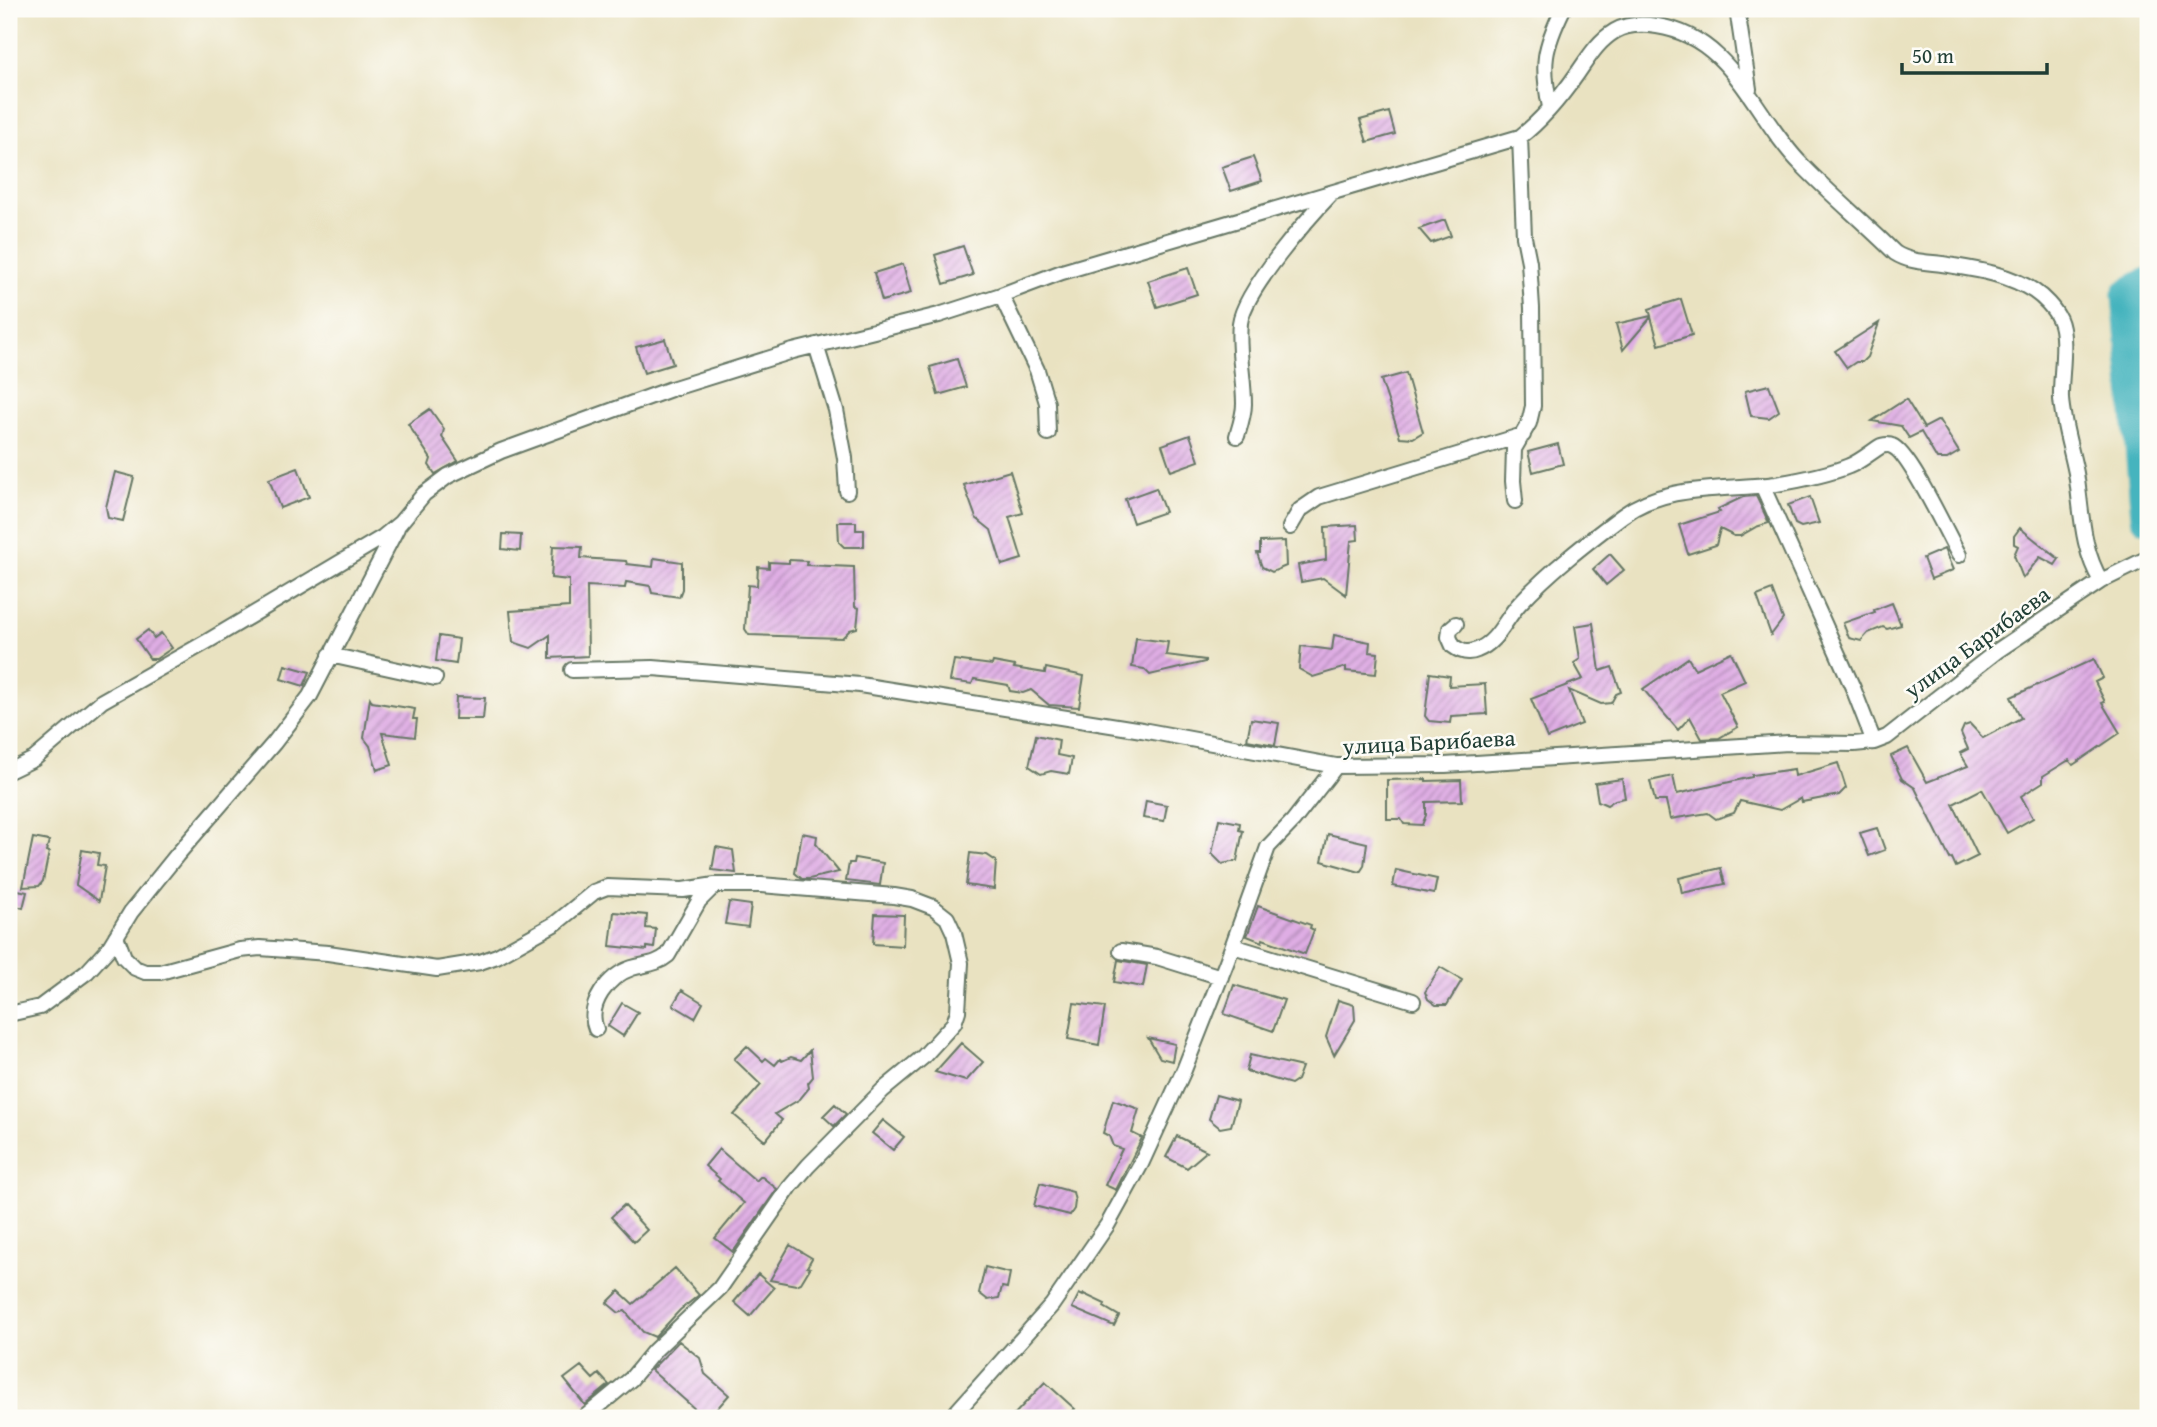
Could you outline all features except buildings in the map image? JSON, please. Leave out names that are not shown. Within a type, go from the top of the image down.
[{"type":"street","points":[[1550,107],[1544,61],[1550,34],[1563,9]]},
{"type":"street","points":[[1737,9],[1750,94]]},
{"type":"street","points":[[9,771],[34,759],[102,701],[383,537],[400,523],[424,494],[448,476],[501,451],[671,389],[816,345],[939,315],[1062,272],[1520,137],[1538,123],[1601,41],[1618,29],[1636,25],[1666,28],[1699,41],[1727,65],[1801,164],[1895,253],[1911,260],[1980,270],[2016,281],[2034,291],[2047,303],[2059,319],[2062,332],[2062,409],[2087,551],[2090,564],[2101,581]]},
{"type":"street","points":[[1515,501],[1514,449],[1530,423],[1533,405],[1530,262],[1524,237],[1520,137]]},
{"type":"street","points":[[1237,436],[1244,408],[1240,320],[1251,297],[1301,225],[1334,191]]},
{"type":"street","points":[[1001,295],[1037,370],[1047,403],[1048,433]]},
{"type":"street","points":[[816,345],[836,410],[845,458],[847,491]]},
{"type":"street","points":[[1290,527],[1300,510],[1319,497],[1523,435]]},
{"type":"street","points":[[1456,624],[1450,629],[1452,646],[1466,653],[1486,645],[1496,637],[1519,604],[1577,550],[1635,506],[1665,495],[1787,482],[1852,466],[1881,446],[1892,446],[1912,468],[1959,555]]},
{"type":"street","points":[[1762,485],[1853,688],[1874,742]]},
{"type":"street","points":[[9,1014],[28,1011],[54,998],[87,972],[177,855],[274,743],[310,696],[400,523]]},
{"type":"street","name":"улица Барибаева","points":[[951,1418],[1052,1305],[1108,1224],[1141,1164],[1184,1070],[1233,946],[1268,847],[1293,821],[1336,766],[1446,765],[1788,743],[1874,742],[1887,737],[1987,658],[2101,581],[2148,558]]},
{"type":"street","points":[[330,655],[435,678]]},
{"type":"street","points":[[572,670],[653,668],[860,685],[1142,730],[1336,766]]},
{"type":"street","points":[[116,936],[124,957],[135,968],[145,972],[160,972],[240,950],[260,948],[328,953],[437,969],[480,962],[497,956],[556,923],[599,889],[620,887],[683,890],[761,885],[894,896],[933,907],[947,918],[961,963],[958,1011],[954,1023],[946,1034],[883,1090],[799,1176],[720,1288],[654,1351],[631,1379],[584,1418]]},
{"type":"street","points":[[596,1029],[593,1013],[608,984],[629,969],[660,961],[668,955],[699,901],[715,886]]},
{"type":"street","points":[[1233,946],[1413,1001]]},
{"type":"street","points":[[1121,951],[1157,957],[1221,977]]},
{"type":"waterway","points":[[2148,285],[2129,295],[2148,516]]}]
